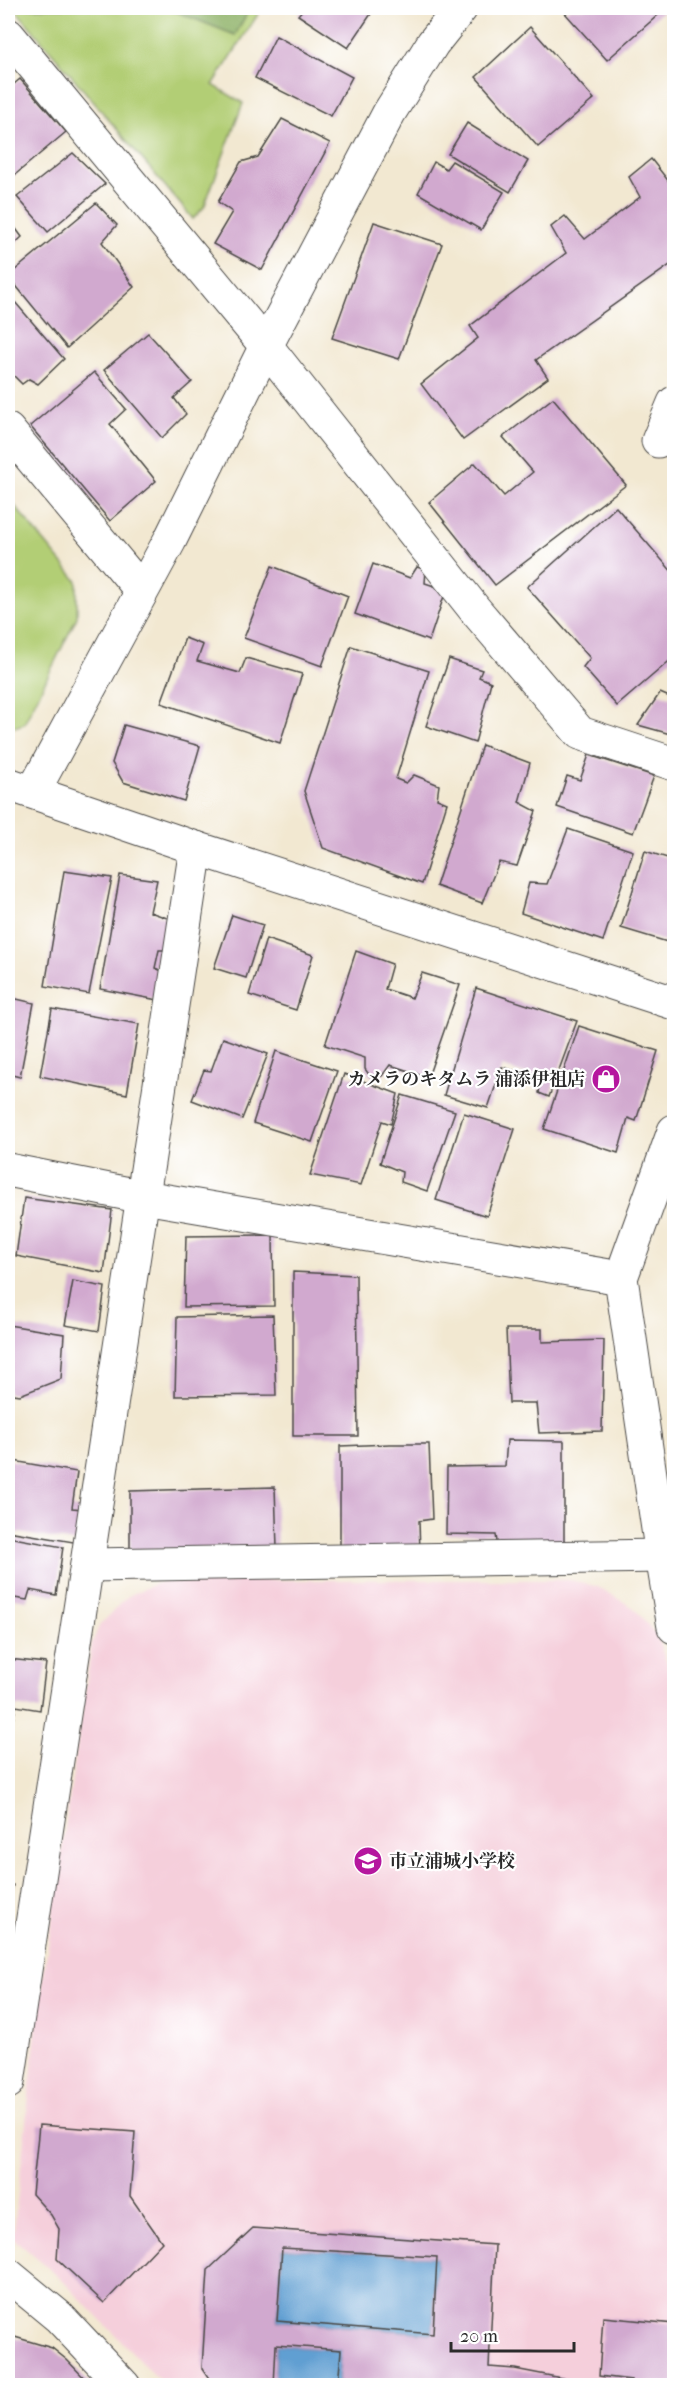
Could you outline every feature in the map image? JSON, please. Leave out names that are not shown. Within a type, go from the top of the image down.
[{"type":"street","points":[[461,8],[433,43],[389,113],[266,346],[170,540],[20,788],[196,848],[675,1003]]},
{"type":"street","points":[[8,35],[266,346],[476,611],[580,733],[675,764]]},
{"type":"street","points":[[658,441],[675,403]]},
{"type":"street","points":[[8,430],[141,590]]},
{"type":"street","points":[[8,2082],[196,848]]},
{"type":"street","points":[[675,1131],[621,1278],[662,1556],[675,1627]]},
{"type":"street","points":[[8,1170],[144,1197],[621,1278]]},
{"type":"street","points":[[88,1565],[662,1556]]},
{"type":"street","points":[[8,2275],[59,2317],[124,2385]]},
{"type":"shaded area","name":"市立浦城小学校","points":[[184,1580],[570,1580],[598,1587],[634,1608],[656,1635],[667,1663],[674,1709],[674,2385],[164,2385],[61,2279],[13,2238],[38,2014],[92,1643],[99,1626],[128,1596],[157,1583]]},
{"type":"green space","points":[[14,8],[262,8],[213,85],[243,103],[204,207],[193,219]]},
{"type":"green space","points":[[167,8],[250,8],[235,35]]},
{"type":"green space","points":[[8,498],[77,581],[77,617],[24,724],[8,729]]},
{"type":"water","points":[[282,2248],[437,2257],[433,2334],[277,2321]]},
{"type":"water","points":[[276,2345],[341,2350],[338,2385],[274,2386]]},
{"type":"building","points":[[304,8],[375,8],[348,48],[298,15]]},
{"type":"building","points":[[570,8],[666,8],[607,60],[564,12]]},
{"type":"building","points":[[530,27],[594,99],[538,147],[476,77]]},
{"type":"building","points":[[276,36],[352,77],[331,116],[255,78]]},
{"type":"building","points":[[20,79],[66,132],[10,179],[8,176],[8,89]]},
{"type":"building","points":[[282,119],[330,143],[262,270],[213,244],[232,212],[218,202],[241,162],[258,157]]},
{"type":"building","points":[[467,123],[528,161],[510,192],[448,154]]},
{"type":"building","points":[[73,153],[105,184],[48,232],[17,197]]},
{"type":"building","points":[[651,159],[670,183],[674,180],[674,262],[536,360],[548,378],[463,440],[421,384],[478,338],[470,326],[566,253],[551,227],[565,216],[585,239],[640,197],[629,177]]},
{"type":"building","points":[[452,161],[504,192],[481,230],[418,193],[434,162],[446,169]]},
{"type":"building","points":[[96,203],[117,225],[102,242],[134,287],[67,348],[8,276]]},
{"type":"building","points":[[8,218],[22,237],[8,250]]},
{"type":"building","points":[[374,222],[442,244],[399,359],[332,338]]},
{"type":"building","points":[[8,294],[64,359],[38,384],[29,379],[22,384],[8,370]]},
{"type":"building","points":[[148,333],[192,382],[174,398],[186,414],[162,438],[104,370]]},
{"type":"building","points":[[94,372],[126,409],[110,424],[156,481],[110,521],[30,426]]},
{"type":"building","points":[[553,398],[626,485],[495,585],[429,502],[475,463],[504,496],[533,472],[503,437]]},
{"type":"building","points":[[616,507],[674,574],[674,657],[617,706],[583,667],[590,658],[527,587]]},
{"type":"building","points":[[373,564],[410,578],[417,567],[426,570],[425,583],[446,590],[429,641],[355,614]]},
{"type":"building","points":[[272,566],[348,596],[322,666],[244,638]]},
{"type":"building","points":[[185,638],[203,645],[197,661],[240,673],[246,658],[302,674],[280,743],[161,703]]},
{"type":"building","points":[[351,646],[429,671],[396,779],[406,783],[414,775],[439,785],[437,799],[447,803],[422,884],[323,848],[304,791]]},
{"type":"building","points":[[449,659],[482,670],[479,677],[491,682],[475,743],[426,726]]},
{"type":"building","points":[[660,693],[674,699],[674,735],[638,725]]},
{"type":"building","points":[[124,725],[200,746],[184,801],[123,782],[112,763]]},
{"type":"building","points":[[482,745],[530,763],[519,802],[536,811],[517,866],[499,862],[482,903],[436,886]]},
{"type":"building","points":[[589,755],[654,776],[633,833],[557,807],[567,776],[580,780]]},
{"type":"building","points":[[568,829],[633,851],[603,941],[521,913],[529,883],[547,884]]},
{"type":"building","points":[[645,851],[674,860],[674,944],[621,928]]},
{"type":"building","points":[[64,871],[112,878],[89,994],[45,986]]},
{"type":"building","points":[[120,875],[157,880],[150,912],[170,919],[165,950],[159,950],[155,968],[162,971],[158,1000],[100,989]]},
{"type":"building","points":[[232,915],[263,925],[246,978],[214,968]]},
{"type":"building","points":[[266,939],[313,955],[296,1010],[249,995]]},
{"type":"building","points":[[356,951],[392,964],[385,989],[412,998],[422,973],[460,985],[428,1077],[390,1065],[382,1076],[370,1076],[365,1069],[365,1058],[325,1045]]},
{"type":"building","points":[[476,988],[577,1021],[549,1097],[539,1093],[541,1079],[502,1067],[488,1108],[444,1095]]},
{"type":"building","points":[[8,997],[34,1003],[20,1077],[8,1074]]},
{"type":"building","points":[[52,1009],[139,1024],[127,1094],[40,1076]]},
{"type":"building","points":[[579,1026],[658,1051],[636,1121],[628,1118],[618,1153],[544,1129]]},
{"type":"building","points":[[223,1038],[268,1054],[242,1119],[192,1100],[204,1070],[211,1071]]},
{"type":"building","points":[[276,1051],[337,1071],[312,1142],[253,1123]]},
{"type":"building","points":[[344,1074],[398,1094],[391,1124],[382,1121],[361,1185],[310,1175]]},
{"type":"building","points":[[402,1095],[455,1111],[427,1191],[401,1182],[402,1172],[380,1163]]},
{"type":"building","points":[[464,1113],[515,1129],[487,1216],[436,1200]]},
{"type":"building","points":[[24,1198],[112,1210],[104,1273],[16,1256]]},
{"type":"building","points":[[273,1235],[274,1306],[184,1307],[186,1236]]},
{"type":"building","points":[[293,1272],[356,1275],[358,1436],[293,1436]]},
{"type":"building","points":[[73,1281],[105,1287],[99,1331],[65,1325]]},
{"type":"building","points":[[273,1315],[276,1395],[175,1396],[177,1317]]},
{"type":"building","points":[[8,1325],[64,1334],[61,1379],[20,1395],[8,1393]]},
{"type":"building","points":[[506,1329],[542,1329],[542,1342],[604,1340],[602,1431],[539,1433],[536,1403],[509,1403]]},
{"type":"building","points":[[507,1440],[564,1441],[564,1548],[498,1548],[496,1535],[446,1534],[447,1467],[505,1466]]},
{"type":"building","points":[[429,1444],[432,1519],[419,1521],[420,1552],[340,1552],[340,1446]]},
{"type":"building","points":[[8,1460],[77,1472],[72,1508],[83,1509],[79,1543],[8,1531]]},
{"type":"building","points":[[275,1487],[277,1548],[130,1550],[130,1491]]},
{"type":"building","points":[[8,1537],[63,1547],[56,1595],[30,1590],[27,1600],[8,1597]]},
{"type":"building","points":[[8,1659],[46,1663],[40,1710],[16,1706],[10,1734],[8,1734]]},
{"type":"building","points":[[8,1884],[13,1885],[9,1910],[8,1910]]},
{"type":"building","points":[[39,2125],[135,2132],[130,2196],[162,2242],[104,2303],[57,2259],[59,2229],[51,2215],[32,2194]]},
{"type":"building","points":[[253,2228],[495,2245],[489,2367],[515,2369],[603,2386],[338,2386],[341,2350],[276,2345],[274,2386],[214,2386],[202,2368],[208,2270]],"holes":[[[282,2248],[437,2257],[433,2334],[277,2321]]]},
{"type":"building","points":[[603,2317],[674,2324],[674,2386],[650,2383],[650,2386],[631,2386],[631,2380],[599,2376]]},
{"type":"building","points":[[8,2335],[52,2348],[92,2386],[8,2386]]},
{"type":"place","name":"カメラのキタムラ 浦添伊祖店","points":[[606,1079]]},
{"type":"place","name":"市立浦城小学校","points":[[368,1861]]}]
